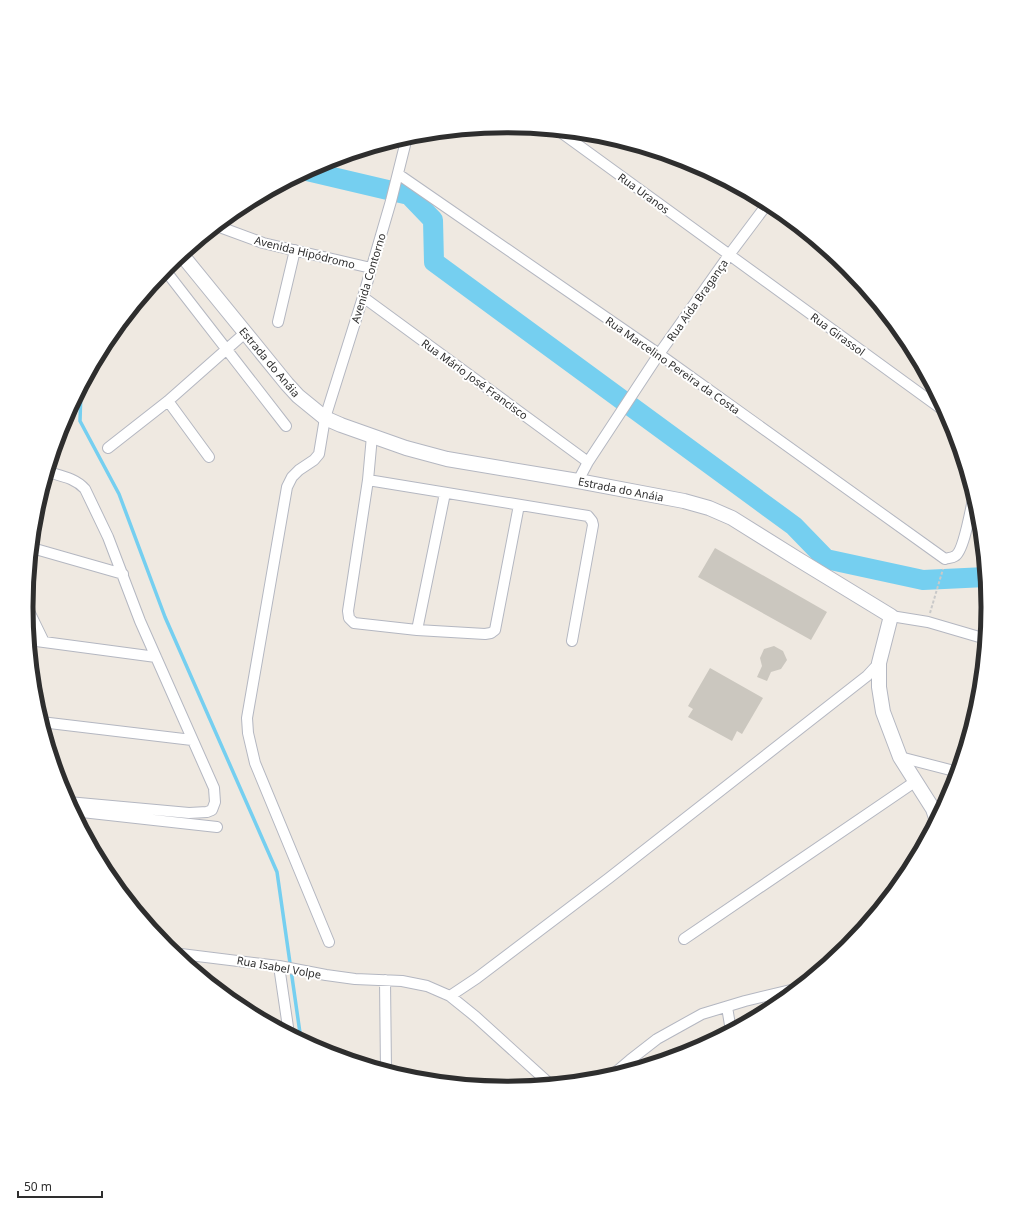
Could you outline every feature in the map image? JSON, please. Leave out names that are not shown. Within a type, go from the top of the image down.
[{"type":"street","name":"Rua Uranos","points":[[567,137],[729,255]]},
{"type":"street","name":"Avenida Contorno","points":[[329,942],[256,763],[248,733],[247,718],[287,487],[292,477],[299,470],[314,460],[319,454],[324,418],[372,268],[405,144]]},
{"type":"street","name":"Rua Marcelino Pereira da Costa","points":[[398,176],[659,354],[944,563]]},
{"type":"street","name":"Rua Aída Bragança","points":[[578,481],[588,462],[659,354],[764,209]]},
{"type":"street","name":"Avenida Hipódromo","points":[[223,228],[263,243],[372,268]]},
{"type":"street","points":[[278,322],[295,250]]},
{"type":"street","name":"Rua Girassol","points":[[729,255],[936,405]]},
{"type":"street","name":"Estrada do Anáia","points":[[186,260],[298,396],[324,418],[406,448],[447,459],[684,500],[708,508],[732,518],[891,616]]},
{"type":"street","points":[[169,276],[286,426]]},
{"type":"street","name":"Rua Mário José Francisco","points":[[363,297],[588,462]]},
{"type":"street","points":[[108,448],[168,401],[245,333]]},
{"type":"street","points":[[168,401],[209,457]]},
{"type":"street","points":[[372,436],[368,480],[348,611],[349,618],[354,623],[417,630],[485,634],[491,633],[495,630],[519,505]]},
{"type":"street","points":[[53,473],[73,479],[85,489],[108,537],[140,620],[214,788],[215,802],[212,810],[207,812],[188,813],[75,803]]},
{"type":"street","points":[[368,480],[588,516],[593,525],[572,641]]},
{"type":"street","points":[[417,630],[445,493]]},
{"type":"street","points":[[944,563],[955,557],[959,552],[965,535],[971,507]]},
{"type":"street","points":[[37,549],[123,574]]},
{"type":"street","points":[[934,814],[916,781],[900,757],[883,712],[879,687],[879,663],[891,616],[928,622],[981,638]]},
{"type":"street","points":[[33,620],[44,642]]},
{"type":"street","points":[[34,641],[156,657]]},
{"type":"street","points":[[450,996],[477,978],[609,878],[867,676],[879,663]]},
{"type":"street","points":[[47,723],[192,740]]},
{"type":"street","points":[[900,757],[953,771]]},
{"type":"street","points":[[684,939],[916,781]]},
{"type":"street","points":[[80,812],[217,827]]},
{"type":"street","name":"Rua Isabel Volpe","points":[[184,954],[279,966],[348,978],[408,982],[427,986],[450,996],[476,1017],[546,1080]]},
{"type":"street","points":[[279,966],[287,1027]]},
{"type":"street","points":[[384,980],[386,1066]]},
{"type":"street","points":[[624,1067],[630,1060],[657,1039],[702,1014],[745,1001],[786,991]]},
{"type":"street","points":[[727,1007],[730,1026]]},
{"type":"path","points":[[931,610],[944,563]]},
{"type":"building","points":[[715,548],[827,612],[811,640],[698,577]]},
{"type":"building","points":[[774,646],[783,651],[787,660],[781,669],[771,672],[767,681],[757,677],[762,666],[760,658],[764,649]]},
{"type":"building","points":[[710,668],[763,698],[742,734],[737,731],[732,741],[688,717],[693,709],[688,706]]},
{"type":"waterway","points":[[317,173],[409,195],[433,220],[434,262],[794,526],[826,559],[923,580],[981,577]]},
{"type":"waterway","points":[[81,401],[80,421],[119,494],[165,617],[277,872],[300,1034]]}]
